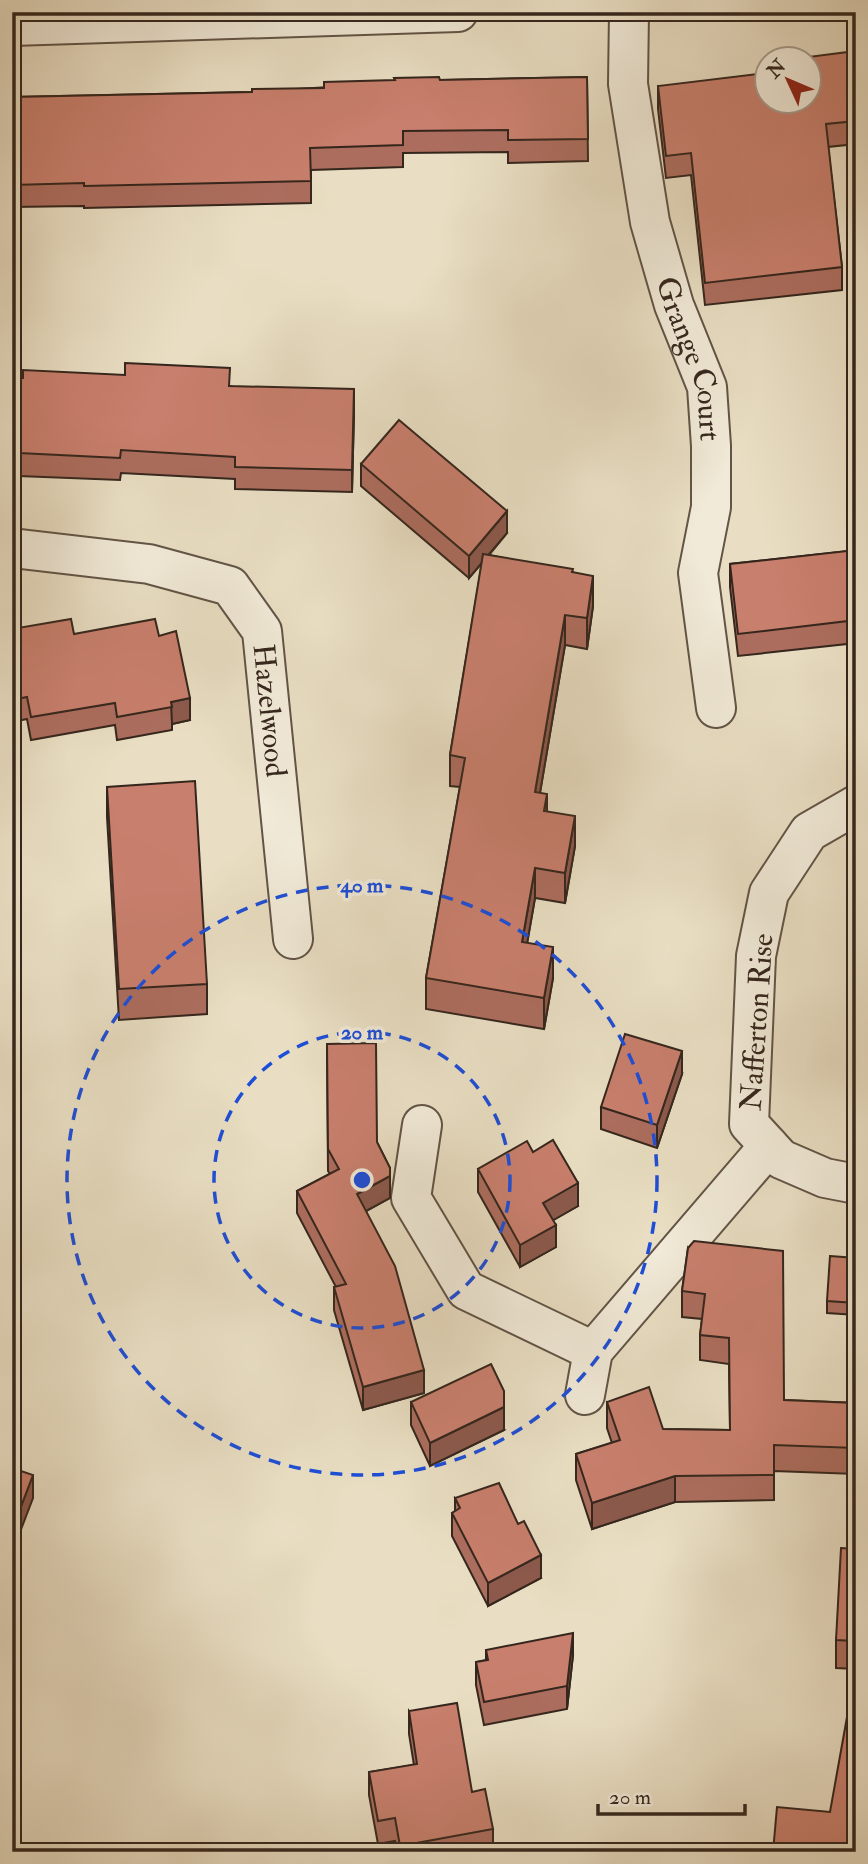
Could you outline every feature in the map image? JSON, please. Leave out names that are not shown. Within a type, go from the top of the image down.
[{"type":"street","points":[[12,26],[458,12]]},
{"type":"street","name":"Grange Court","points":[[629,12],[628,84],[650,222],[674,305],[707,387],[711,507],[698,573],[716,708]]},
{"type":"street","name":"Hazelwood","points":[[12,548],[149,564],[230,586],[262,631],[293,939]]},
{"type":"street","name":"Nafferton Rise","points":[[856,805],[809,832],[769,892],[756,956],[749,1124],[781,1160],[825,1178],[856,1184]]},
{"type":"street","points":[[422,1125],[411,1198],[467,1290],[593,1351],[585,1395]]},
{"type":"street","name":"Nafferton Rise","points":[[593,1351],[769,1146]]},
{"type":"building","points":[[856,51],[856,121],[826,124],[842,267],[705,283],[691,153],[666,156],[658,86],[752,75],[752,116],[822,116],[822,55]]},
{"type":"building","points":[[439,77],[440,80],[587,77],[588,139],[508,140],[508,130],[403,131],[403,145],[310,148],[311,181],[12,185],[12,97],[252,92],[252,89],[324,88],[324,82]]},
{"type":"building","points":[[856,269],[856,313],[849,270]]},
{"type":"building","points":[[125,363],[230,368],[229,386],[354,389],[352,470],[235,467],[235,457],[121,450],[120,458],[19,453],[20,436],[12,436],[12,378],[23,378],[23,370],[125,375]]},
{"type":"building","points":[[399,420],[507,511],[469,556],[361,464]]},
{"type":"building","points":[[856,550],[856,620],[738,634],[730,564]]},
{"type":"building","points":[[483,554],[573,569],[572,572],[593,576],[587,618],[565,615],[535,792],[547,794],[544,811],[575,816],[565,873],[535,868],[522,942],[553,947],[544,998],[426,978],[465,758],[450,755]]},
{"type":"building","points":[[71,619],[74,634],[155,619],[159,636],[176,631],[190,698],[171,702],[172,707],[117,717],[115,703],[31,717],[27,697],[12,700],[12,629]]},
{"type":"building","points":[[195,781],[207,984],[119,989],[107,787]]},
{"type":"building","points":[[625,1034],[682,1051],[657,1125],[601,1107]]},
{"type":"building","points":[[376,1043],[377,1142],[390,1168],[390,1176],[357,1194],[395,1266],[424,1370],[363,1387],[334,1287],[346,1284],[297,1191],[339,1169],[328,1149],[327,1044]]},
{"type":"building","points":[[553,1140],[578,1183],[543,1203],[556,1225],[520,1245],[478,1169],[527,1141],[533,1152]]},
{"type":"building","points":[[694,1241],[783,1251],[784,1400],[856,1403],[856,1448],[774,1445],[774,1475],[675,1476],[592,1503],[576,1454],[620,1440],[607,1402],[649,1387],[663,1429],[730,1430],[729,1338],[700,1335],[705,1294],[682,1291],[688,1248]]},
{"type":"building","points":[[830,1256],[856,1258],[856,1303],[827,1301]]},
{"type":"building","points":[[491,1364],[504,1391],[504,1407],[430,1443],[411,1402]]},
{"type":"building","points":[[12,1468],[33,1475],[12,1530]]},
{"type":"building","points":[[499,1483],[518,1524],[524,1521],[541,1555],[488,1583],[452,1513],[460,1508],[455,1498]]},
{"type":"building","points":[[841,1548],[856,1549],[856,1641],[836,1640]]},
{"type":"building","points":[[573,1633],[567,1686],[484,1702],[476,1662],[488,1660],[486,1650]]},
{"type":"building","points":[[457,1703],[472,1792],[485,1789],[493,1829],[400,1846],[395,1818],[378,1821],[369,1772],[417,1764],[409,1711]]},
{"type":"building","points":[[847,1717],[856,1719],[856,1852],[773,1852],[777,1807],[830,1812]]},
{"type":"building","points":[[674,1847],[676,1852],[660,1852]]}]
